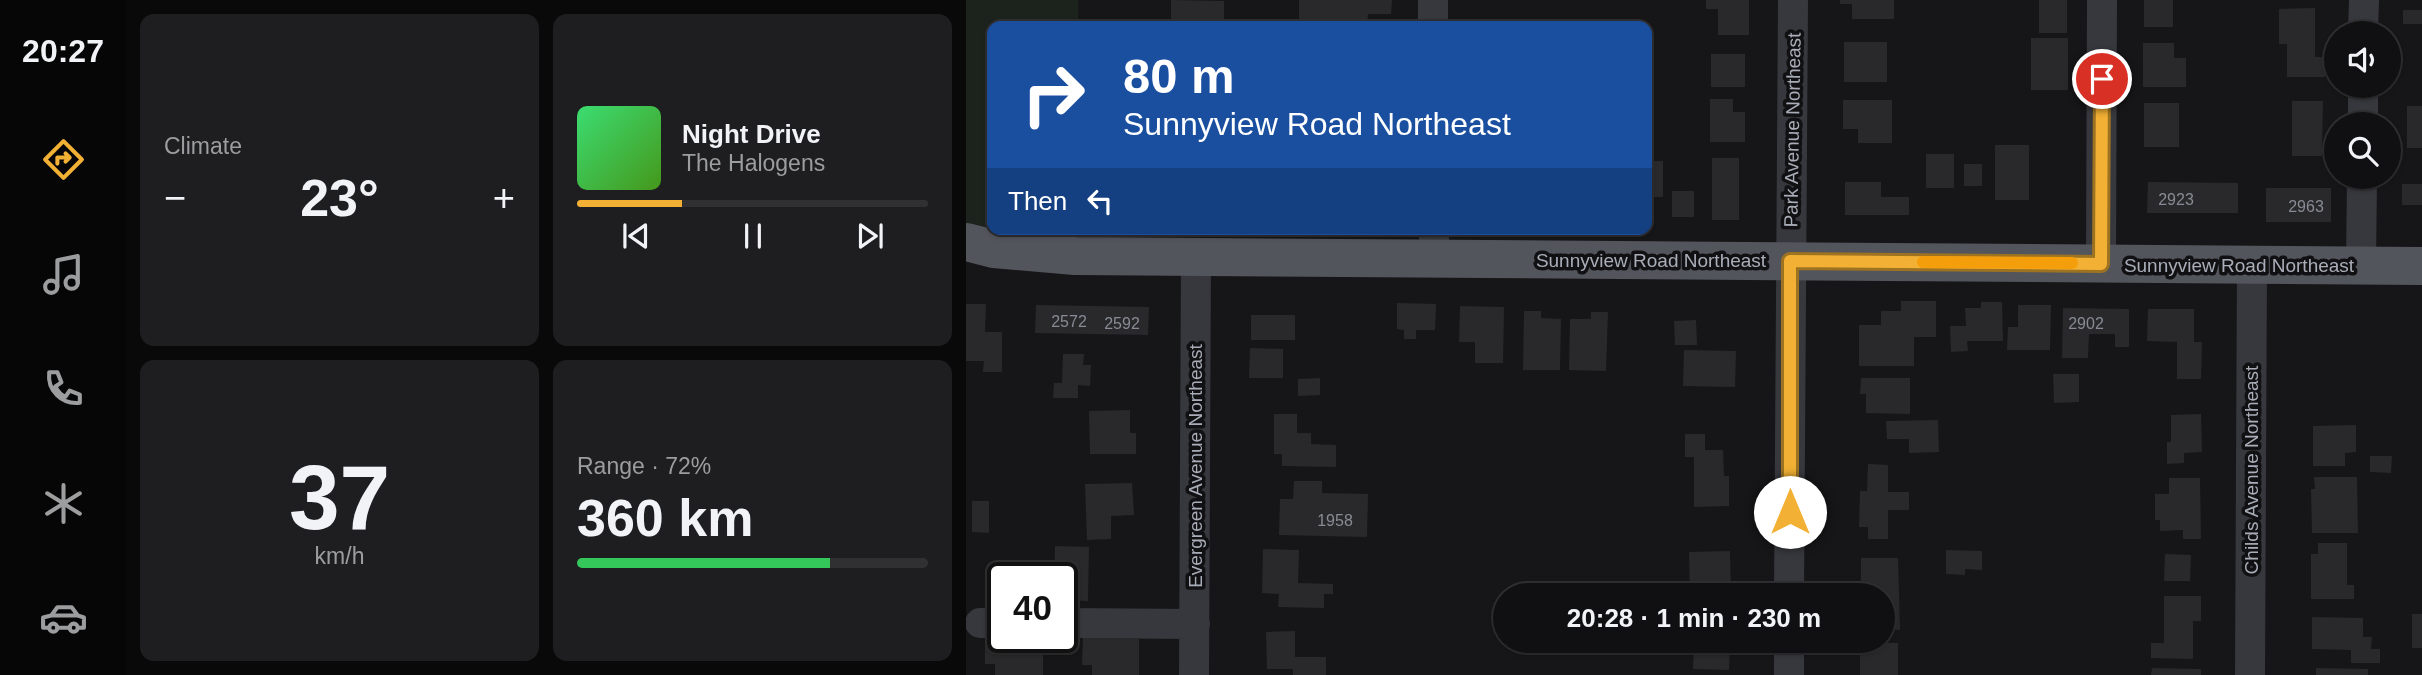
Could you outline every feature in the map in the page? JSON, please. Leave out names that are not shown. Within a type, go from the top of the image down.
[{"type":"main road","name":"Sunnyview Road Northeast","points":[[966,242],[994,249],[1074,256],[1196,256],[1434,244],[1790,261],[2422,266]]},
{"type":"street","points":[[1433,0],[1433,21]]},
{"type":"street","name":"Park Avenue Northeast","points":[[1789,583],[1793,0]]},
{"type":"street","points":[[2101,264],[2102,0]]},
{"type":"street","points":[[2364,0],[2364,21]]},
{"type":"street","points":[[2361,266],[2362,189]]},
{"type":"street","name":"Evergreen Avenue Northeast","points":[[1194,675],[1196,256]]},
{"type":"street","name":"Childs Avenue Northeast","points":[[2250,675],[2252,265]]},
{"type":"street","points":[[1078,624],[1195,624]]},
{"type":"street","points":[[1789,653],[1789,675]]},
{"type":"shaded area","points":[[966,0],[1078,0],[1078,21],[987,21],[987,235],[1076,235],[1075,261],[966,257]]},
{"type":"building","points":[[1171,0],[1224,1],[1224,21],[1171,21]]},
{"type":"building","points":[[1299,0],[1392,0],[1391,14],[1368,14],[1367,21],[1299,21]]},
{"type":"building","points":[[1706,0],[1749,0],[1749,35],[1718,35],[1718,9],[1706,9]]},
{"type":"building","points":[[1840,0],[1894,0],[1894,19],[1852,19],[1852,4],[1840,4]]},
{"type":"building","points":[[2039,0],[2067,0],[2067,33],[2039,33]]},
{"type":"building","points":[[2144,0],[2173,0],[2173,27],[2144,27]]},
{"type":"building","points":[[2315,8],[2315,57],[2324,57],[2324,77],[2287,77],[2287,44],[2279,44],[2279,9]]},
{"type":"building","points":[[2403,10],[2422,10],[2422,24],[2403,24]]},
{"type":"building","points":[[2031,38],[2068,38],[2068,90],[2031,90]]},
{"type":"building","points":[[1844,42],[1887,42],[1887,82],[1844,82]]},
{"type":"building","points":[[2143,43],[2174,43],[2174,58],[2186,58],[2186,87],[2143,87]]},
{"type":"building","points":[[1711,54],[1745,54],[1745,87],[1711,87]]},
{"type":"building","points":[[1710,99],[1733,99],[1733,112],[1745,112],[1745,142],[1710,142]]},
{"type":"building","points":[[1843,100],[1892,100],[1892,143],[1858,143],[1858,129],[1843,129]]},
{"type":"building","points":[[2292,101],[2323,101],[2322,156],[2292,156]]},
{"type":"building","points":[[2144,103],[2179,103],[2179,147],[2144,147]]},
{"type":"building","points":[[2407,106],[2422,106],[2422,148],[2407,148]]},
{"type":"building","points":[[1995,145],[2029,145],[2029,200],[1995,200]]},
{"type":"building","points":[[1926,154],[1954,154],[1954,188],[1926,188]]},
{"type":"building","points":[[1712,158],[1739,158],[1739,220],[1712,220]]},
{"type":"building","points":[[1652,161],[1663,161],[1663,197],[1652,197]]},
{"type":"building","points":[[1964,164],[1982,164],[1982,186],[1964,186]]},
{"type":"building","points":[[1845,182],[1881,182],[1881,197],[1909,197],[1909,215],[1845,215]]},
{"type":"building","points":[[2148,182],[2238,183],[2238,213],[2147,213]]},
{"type":"building","points":[[2402,184],[2422,184],[2422,205],[2402,205]]},
{"type":"building","points":[[2266,188],[2331,189],[2331,222],[2266,222]]},
{"type":"building","points":[[1672,191],[1694,191],[1694,217],[1672,217]]},
{"type":"building","points":[[1901,301],[1936,301],[1936,337],[1914,337],[1914,366],[1859,366],[1859,325],[1881,325],[1881,311],[1901,311]]},
{"type":"building","points":[[1981,302],[2002,302],[2003,341],[1967,341],[1968,351],[1951,352],[1950,326],[1966,326],[1965,308],[1981,308]]},
{"type":"building","points":[[1397,303],[1436,304],[1435,330],[1416,330],[1416,339],[1404,339],[1404,330],[1397,329]]},
{"type":"building","points":[[966,304],[986,304],[985,332],[1002,332],[1002,372],[983,372],[984,361],[966,361]]},
{"type":"building","points":[[1036,305],[1149,307],[1148,335],[1035,333]]},
{"type":"building","points":[[2018,305],[2051,305],[2050,350],[2007,350],[2008,327],[2018,327]]},
{"type":"building","points":[[1460,306],[1504,307],[1503,363],[1475,363],[1475,342],[1459,342]]},
{"type":"building","points":[[2063,308],[2129,309],[2129,347],[2115,347],[2115,334],[2089,334],[2088,358],[2062,358]]},
{"type":"building","points":[[2148,309],[2194,309],[2194,342],[2202,342],[2201,379],[2177,379],[2177,342],[2147,341]]},
{"type":"building","points":[[1524,311],[1541,311],[1541,318],[1561,319],[1560,370],[1523,370]]},
{"type":"building","points":[[1591,312],[1608,312],[1606,371],[1569,370],[1570,319],[1591,319]]},
{"type":"building","points":[[1251,315],[1295,315],[1295,340],[1251,340]]},
{"type":"building","points":[[1696,320],[1697,345],[1675,345],[1674,321]]},
{"type":"building","points":[[1250,348],[1283,349],[1283,378],[1249,378]]},
{"type":"building","points":[[1684,350],[1736,351],[1735,387],[1683,386]]},
{"type":"building","points":[[1063,354],[1084,354],[1083,365],[1091,365],[1090,386],[1078,385],[1078,398],[1053,398],[1054,383],[1062,383]]},
{"type":"building","points":[[2053,374],[2079,374],[2079,402],[2054,403]]},
{"type":"building","points":[[1320,378],[1320,395],[1298,396],[1298,379]]},
{"type":"building","points":[[1861,378],[1910,378],[1910,414],[1866,413],[1866,394],[1860,394]]},
{"type":"building","points":[[1130,410],[1130,433],[1136,433],[1136,454],[1090,454],[1089,411]]},
{"type":"building","points":[[1274,414],[1297,414],[1297,433],[1311,433],[1311,444],[1336,445],[1336,467],[1282,466],[1282,454],[1274,454]]},
{"type":"building","points":[[2201,414],[2202,452],[2184,453],[2184,463],[2167,464],[2167,442],[2171,442],[2171,415]]},
{"type":"building","points":[[1938,420],[1939,452],[1909,453],[1909,439],[1887,439],[1886,421]]},
{"type":"building","points":[[2356,425],[2356,452],[2345,453],[2345,466],[2313,466],[2313,426]]},
{"type":"building","points":[[1685,434],[1705,434],[1705,450],[1723,450],[1724,476],[1729,476],[1729,506],[1694,507],[1694,457],[1685,457]]},
{"type":"building","points":[[2370,456],[2392,456],[2391,473],[2370,472]]},
{"type":"building","points":[[1868,464],[1888,465],[1888,492],[1909,492],[1909,510],[1888,510],[1888,539],[1868,539],[1868,527],[1859,527],[1860,491],[1867,491]]},
{"type":"building","points":[[2314,477],[2357,477],[2358,533],[2312,533],[2311,489],[2315,489]]},
{"type":"building","points":[[2169,478],[2200,478],[2201,539],[2183,539],[2183,530],[2160,531],[2160,520],[2155,520],[2155,494],[2169,494]]},
{"type":"building","points":[[1294,481],[1322,481],[1322,493],[1368,494],[1367,537],[1279,535],[1280,499],[1293,499]]},
{"type":"building","points":[[1132,483],[1134,515],[1111,516],[1111,539],[1087,540],[1085,484]]},
{"type":"building","points":[[972,501],[989,501],[989,533],[972,532]]},
{"type":"building","points":[[2318,543],[2347,543],[2347,585],[2354,585],[2354,599],[2311,599],[2311,554],[2318,554]]},
{"type":"building","points":[[1055,546],[1089,547],[1088,601],[1078,601],[1078,562],[1054,562]]},
{"type":"building","points":[[1263,549],[1299,550],[1298,583],[1333,584],[1333,594],[1324,594],[1324,608],[1278,607],[1279,594],[1262,593]]},
{"type":"building","points":[[1946,550],[1982,551],[1982,570],[1965,569],[1965,575],[1946,574]]},
{"type":"building","points":[[1730,551],[1731,583],[1690,583],[1689,552]]},
{"type":"building","points":[[2165,554],[2191,555],[2190,581],[2164,581]]},
{"type":"building","points":[[1861,558],[1898,558],[1900,630],[1895,630],[1895,583],[1861,583]]},
{"type":"building","points":[[2164,596],[2201,596],[2201,621],[2193,621],[2193,659],[2151,658],[2151,643],[2164,643]]},
{"type":"building","points":[[2412,614],[2422,614],[2422,648],[2412,648]]},
{"type":"building","points":[[2312,617],[2363,618],[2363,637],[2372,637],[2371,649],[2380,649],[2380,663],[2351,663],[2351,650],[2312,649]]},
{"type":"building","points":[[1295,631],[1295,657],[1326,657],[1326,675],[1293,675],[1293,669],[1267,669],[1266,632]]},
{"type":"building","points":[[1083,638],[1139,639],[1139,675],[1092,675],[1092,665],[1082,665]]},
{"type":"building","points":[[985,639],[987,653],[1043,653],[1043,675],[995,675],[995,664],[985,664]]},
{"type":"building","points":[[1895,643],[1898,643],[1898,675],[1860,675],[1860,653],[1895,653]]},
{"type":"building","points":[[1694,653],[1730,653],[1729,670],[1693,669]]},
{"type":"building","points":[[2152,668],[2201,669],[2201,675],[2151,675]]},
{"type":"building","points":[[2316,668],[2368,669],[2368,675],[2316,675]]},
{"type":"slow traffic","points":[[1923,262],[2072,263]]},
{"type":"route","points":[[1790,512],[1790,261],[2101,264],[2102,79]]}]
